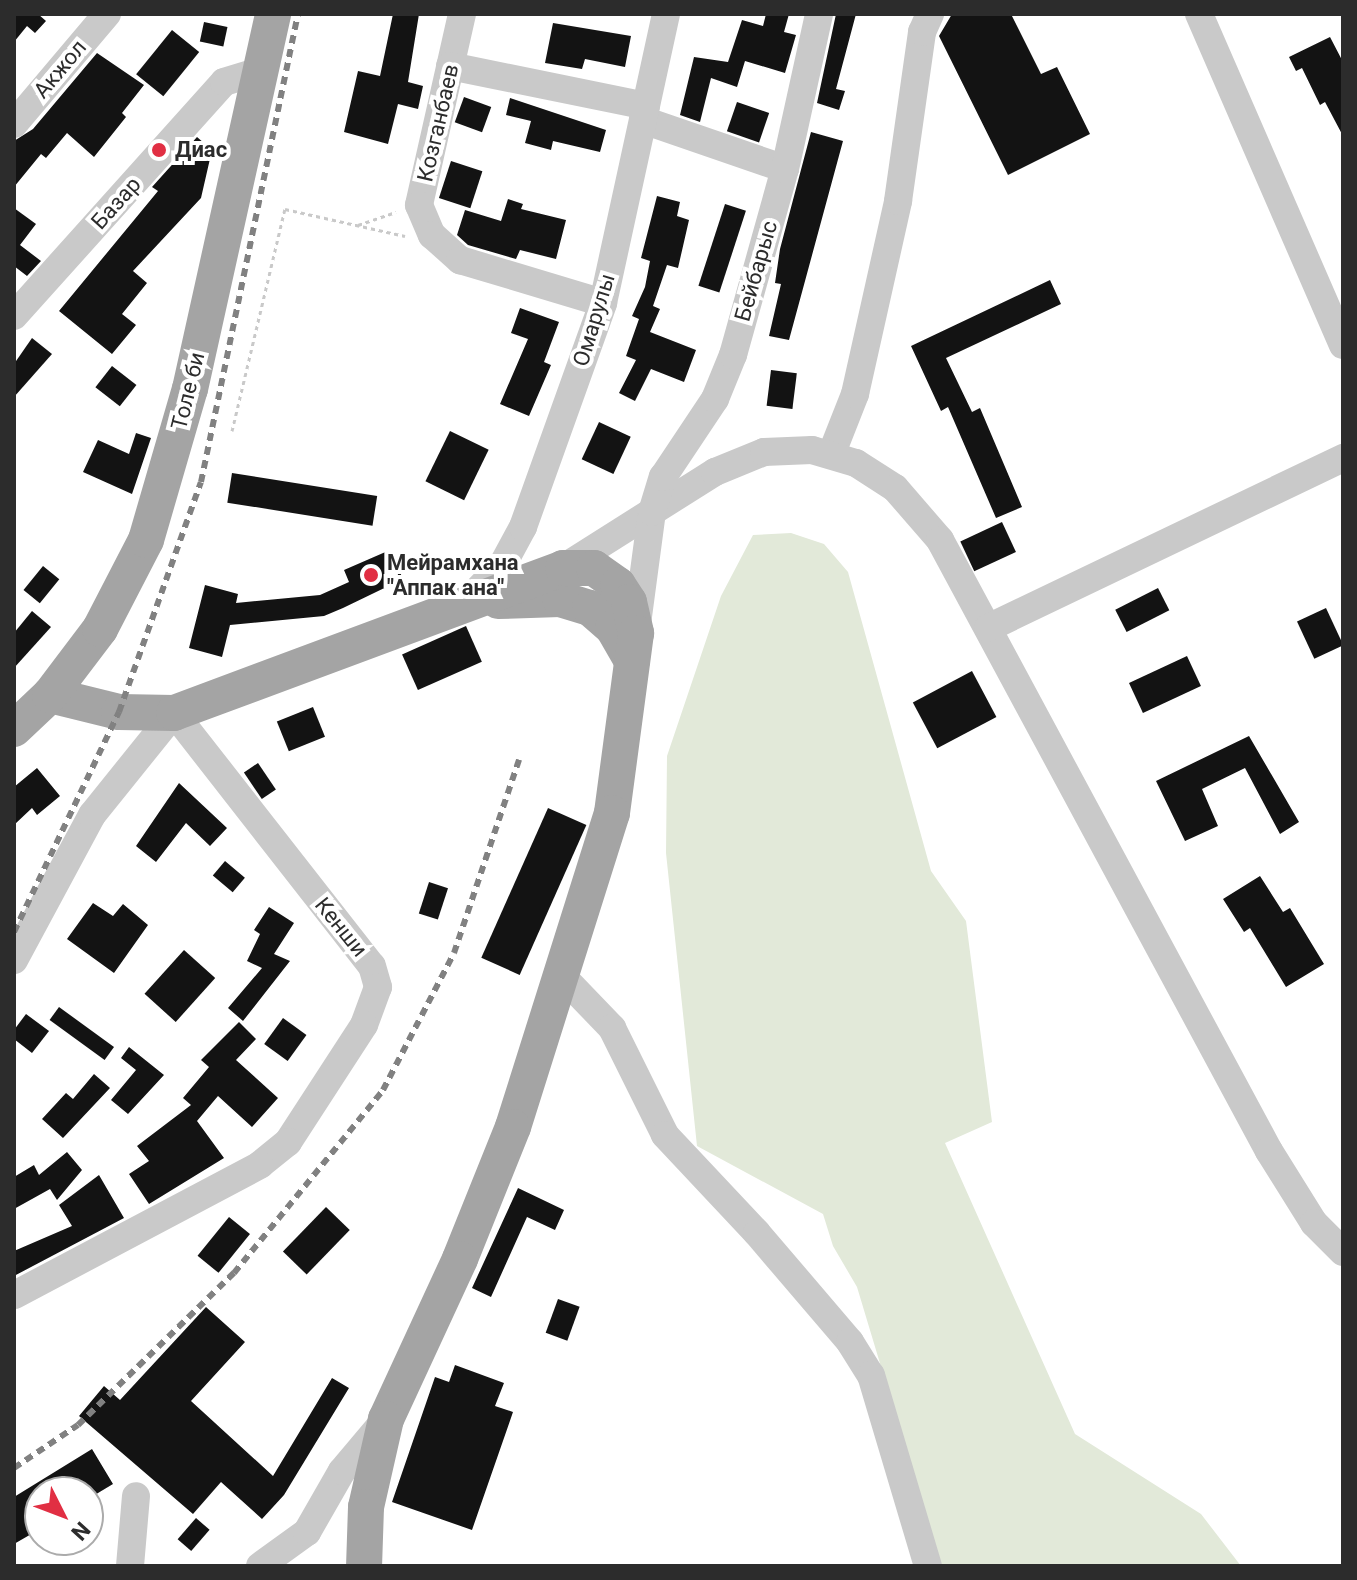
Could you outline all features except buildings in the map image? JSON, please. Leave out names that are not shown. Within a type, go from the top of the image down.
[{"type":"main road","name":"Толе би","points":[[14,729],[50,695],[100,629],[146,540],[190,389],[273,14]]},
{"type":"main road","points":[[50,695],[119,712],[174,713],[563,568],[594,568],[618,585],[629,602],[634,647],[612,813],[513,1127],[460,1259],[386,1419],[366,1507],[364,1566]]},
{"type":"main road","points":[[466,602],[560,599],[590,608],[634,647]]},
{"type":"street","name":"Акжол","points":[[14,124],[107,14]]},
{"type":"street","name":"Козганбаев","points":[[462,14],[419,205],[432,235],[460,260],[603,303]]},
{"type":"street","name":"Омарулы","points":[[466,602],[503,564],[523,527],[603,303],[666,14]]},
{"type":"street","name":"Бейбарыс","points":[[634,647],[652,512],[663,477],[715,399],[733,355],[785,169],[819,14]]},
{"type":"street","points":[[831,455],[859,379],[898,201],[922,32],[930,14]]},
{"type":"street","points":[[1199,14],[1343,345]]},
{"type":"street","points":[[450,66],[644,113],[785,169]]},
{"type":"street","name":"Базар","points":[[14,316],[224,82],[260,71]]},
{"type":"street","points":[[563,568],[715,472],[764,452],[812,450],[831,455],[856,463],[895,488],[940,540],[1269,1151],[1314,1223],[1343,1252]]},
{"type":"street","points":[[988,628],[1343,458]]},
{"type":"street","points":[[14,960],[92,815],[174,713]]},
{"type":"street","name":"Кенши","points":[[14,1295],[260,1165],[288,1142],[364,1025],[378,987],[372,966],[174,713]]},
{"type":"street","points":[[561,975],[612,1028],[665,1135],[757,1233],[850,1342],[871,1375],[928,1566]]},
{"type":"street","points":[[260,1566],[307,1532],[342,1471],[386,1419]]},
{"type":"street","points":[[130,1566],[136,1496]]},
{"type":"path","points":[[357,225],[419,205]]},
{"type":"path","points":[[232,431],[285,209],[405,236],[432,235]]},
{"type":"green space","points":[[791,533],[824,544],[848,572],[931,871],[966,921],[992,1122],[945,1143],[1075,1434],[1201,1514],[1241,1566],[941,1566],[857,1287],[833,1246],[823,1214],[697,1146],[666,853],[667,756],[721,596],[753,535]]},
{"type":"railway","points":[[14,932],[119,712],[201,482],[298,14]]},
{"type":"railway","points":[[14,1468],[78,1425],[234,1273],[383,1090],[454,953],[519,760]]},
{"type":"place","name":"Диас","points":[[159,150]]},
{"type":"place","name":"Мейрамхана \"Аппак ана\"","points":[[371,575]]}]
